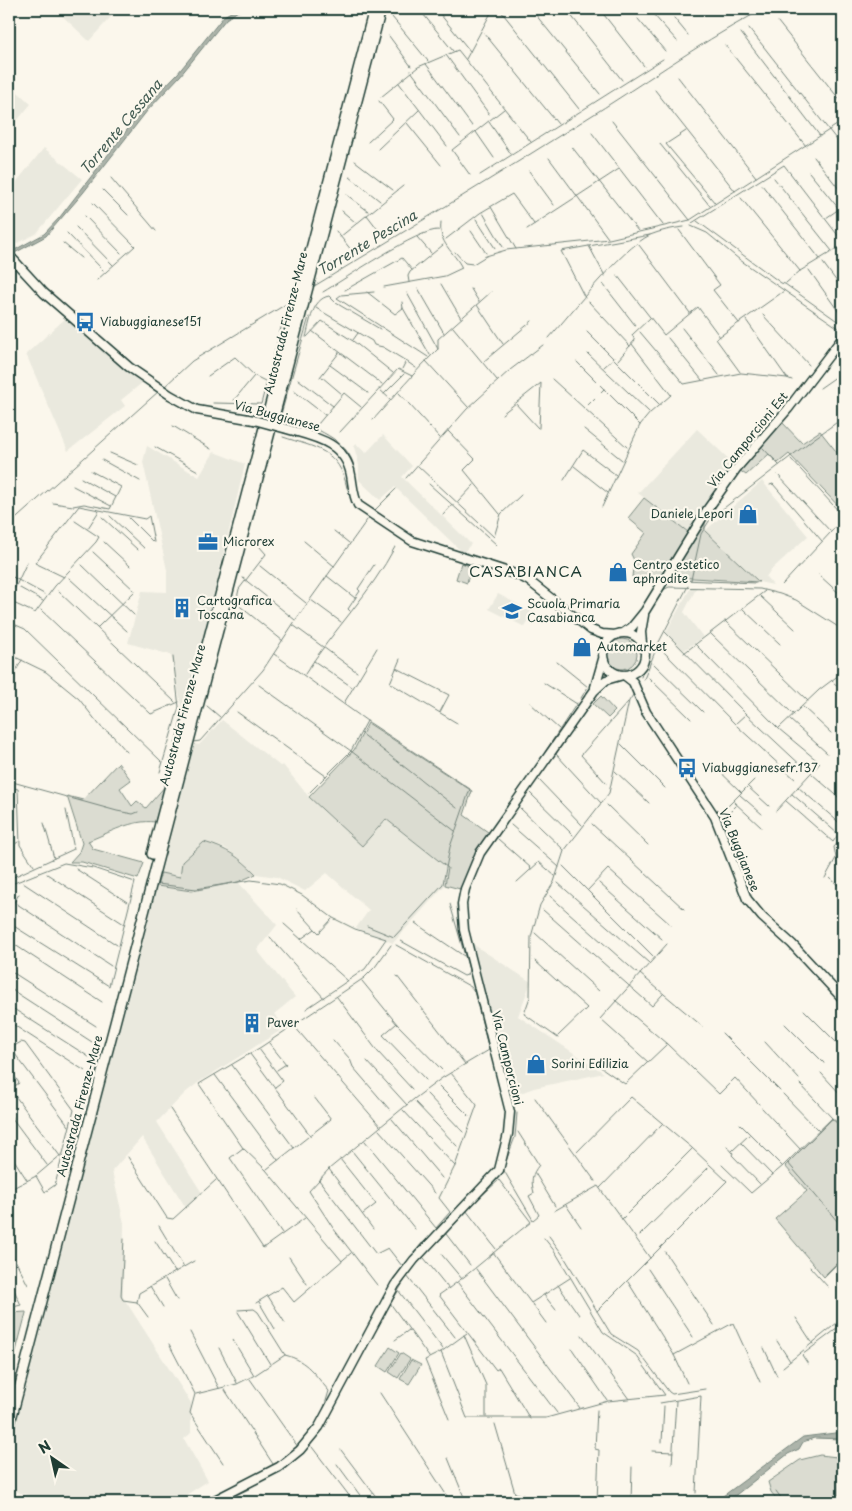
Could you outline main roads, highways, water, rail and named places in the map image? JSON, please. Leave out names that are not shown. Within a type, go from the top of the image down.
[{"type":"highway","name":"Autostrada Firenze-Mare","points":[[9,1427],[297,317],[374,9]]},
{"type":"highway","name":"Autostrada Firenze-Mare","points":[[307,277],[380,9]]},
{"type":"highway","name":"Autostrada Firenze-Mare","points":[[9,1403],[297,317]]},
{"type":"main road","name":"Via Buggianese","points":[[10,256],[44,293],[129,367],[188,407],[254,420],[324,441],[339,450],[349,467],[358,505],[396,533],[430,548],[522,576],[591,630]]},
{"type":"main road","name":"Via Camporcioni Est","points":[[645,611],[698,524],[736,469],[788,409],[843,338]]},
{"type":"main road","points":[[594,691],[607,642],[632,627],[645,611]]},
{"type":"main road","points":[[637,692],[640,669],[645,657],[640,632],[645,611]]},
{"type":"main road","points":[[591,630],[602,634],[634,636],[642,643]]},
{"type":"main road","points":[[591,630],[599,641],[609,669],[623,675]]},
{"type":"main road","points":[[594,691],[606,680],[634,673],[640,669]]},
{"type":"main road","name":"Via Buggianese","points":[[623,675],[633,682],[646,712],[715,817],[747,899],[762,917],[792,944],[843,999]]},
{"type":"main road","name":"Via Camporcioni","points":[[211,1502],[279,1467],[300,1450],[327,1416],[394,1285],[411,1264],[499,1170],[508,1134],[510,1112],[464,930],[462,904],[465,888],[480,853],[594,691]]},
{"type":"waterway","points":[[419,9],[453,51]]},
{"type":"waterway","points":[[436,9],[470,51]]},
{"type":"waterway","points":[[466,59],[493,9]]},
{"type":"waterway","points":[[531,9],[600,94]]},
{"type":"waterway","points":[[566,9],[622,80]]},
{"type":"waterway","points":[[500,10],[579,109]]},
{"type":"waterway","points":[[601,11],[644,66]]},
{"type":"waterway","points":[[653,14],[677,41]]},
{"type":"waterway","name":"Torrente Pescina","points":[[311,288],[754,14]]},
{"type":"waterway","points":[[392,17],[428,61]]},
{"type":"waterway","points":[[674,18],[688,35]]},
{"type":"waterway","points":[[638,19],[665,51]]},
{"type":"waterway","points":[[778,22],[843,104]]},
{"type":"waterway","points":[[749,28],[843,148]]},
{"type":"waterway","points":[[484,33],[558,124]]},
{"type":"waterway","points":[[741,33],[820,136]]},
{"type":"waterway","points":[[389,36],[411,66]]},
{"type":"waterway","points":[[725,45],[806,146]]},
{"type":"waterway","points":[[381,97],[418,67],[458,50],[531,142]]},
{"type":"waterway","points":[[446,55],[489,114]]},
{"type":"waterway","points":[[480,175],[663,59]]},
{"type":"waterway","points":[[426,64],[472,126]]},
{"type":"waterway","points":[[411,71],[460,137]]},
{"type":"waterway","points":[[678,77],[756,177]]},
{"type":"waterway","points":[[399,83],[447,146]]},
{"type":"waterway","points":[[655,90],[735,191]]},
{"type":"waterway","points":[[368,142],[393,119],[379,101]]},
{"type":"waterway","points":[[470,175],[452,150],[504,109]]},
{"type":"waterway","points":[[378,149],[419,110]]},
{"type":"waterway","points":[[612,121],[690,220]]},
{"type":"waterway","points":[[455,252],[465,263],[473,264],[486,256],[506,250],[609,239],[690,220],[843,121]]},
{"type":"waterway","points":[[489,122],[511,154]]},
{"type":"waterway","points":[[407,123],[441,165]]},
{"type":"waterway","points":[[686,131],[666,144],[715,203]]},
{"type":"waterway","points":[[476,132],[494,158]]},
{"type":"waterway","points":[[592,133],[663,225]]},
{"type":"waterway","points":[[660,144],[710,206]]},
{"type":"waterway","points":[[572,147],[638,231]]},
{"type":"waterway","points":[[814,157],[843,194]]},
{"type":"waterway","points":[[549,158],[608,238]]},
{"type":"waterway","points":[[355,161],[393,190]]},
{"type":"waterway","points":[[692,223],[784,165],[843,242]]},
{"type":"waterway","points":[[527,229],[619,169]]},
{"type":"waterway","points":[[529,171],[554,205]]},
{"type":"waterway","points":[[809,172],[839,209],[826,218]]},
{"type":"waterway","points":[[350,177],[380,201]]},
{"type":"waterway","points":[[111,178],[156,231]]},
{"type":"waterway","points":[[774,178],[832,251]]},
{"type":"waterway","points":[[762,185],[820,259]]},
{"type":"waterway","points":[[340,237],[403,186]]},
{"type":"waterway","points":[[103,190],[128,215]]},
{"type":"waterway","points":[[446,239],[480,213],[512,194],[534,224]]},
{"type":"waterway","points":[[347,195],[368,211]]},
{"type":"waterway","points":[[741,198],[800,271]]},
{"type":"waterway","points":[[93,203],[135,246],[97,280]]},
{"type":"waterway","points":[[491,207],[516,249]]},
{"type":"waterway","points":[[342,211],[355,222]]},
{"type":"waterway","points":[[483,213],[503,247]]},
{"type":"waterway","points":[[367,215],[380,232]]},
{"type":"waterway","points":[[85,216],[121,253]]},
{"type":"waterway","points":[[476,219],[495,248]]},
{"type":"waterway","points":[[697,221],[781,283],[843,325]]},
{"type":"waterway","points":[[384,287],[445,276],[462,268],[444,242],[441,222]]},
{"type":"waterway","points":[[691,226],[707,233],[740,260],[843,331]]},
{"type":"waterway","points":[[76,227],[113,265]]},
{"type":"waterway","points":[[549,338],[611,267],[638,243],[650,235],[684,227]]},
{"type":"waterway","points":[[323,292],[399,245],[429,232],[439,230]]},
{"type":"waterway","points":[[679,230],[720,285],[713,290],[739,323]]},
{"type":"waterway","points":[[327,266],[352,251],[336,231]]},
{"type":"waterway","points":[[471,231],[486,253]]},
{"type":"waterway","points":[[67,233],[103,270]]},
{"type":"waterway","points":[[585,298],[561,251],[650,235]]},
{"type":"waterway","points":[[417,237],[431,253]]},
{"type":"waterway","points":[[63,243],[81,258]]},
{"type":"waterway","points":[[409,282],[408,276],[410,272],[443,245]]},
{"type":"waterway","points":[[639,245],[690,313]]},
{"type":"waterway","points":[[786,283],[800,271],[843,245]]},
{"type":"waterway","points":[[589,246],[605,276]]},
{"type":"waterway","points":[[839,252],[843,259]]},
{"type":"waterway","points":[[345,290],[402,258],[412,270]]},
{"type":"waterway","points":[[823,263],[843,290]]},
{"type":"waterway","points":[[809,270],[843,318]]},
{"type":"waterway","points":[[617,275],[664,335],[698,307],[720,337]]},
{"type":"waterway","points":[[441,284],[461,318]]},
{"type":"waterway","points":[[603,284],[635,325]]},
{"type":"waterway","points":[[418,288],[444,333]]},
{"type":"waterway","points":[[471,289],[479,302]]},
{"type":"waterway","points":[[740,372],[716,339],[784,291]]},
{"type":"waterway","points":[[367,292],[395,314],[403,308],[402,302]]},
{"type":"waterway","points":[[374,292],[341,295],[337,298],[428,357]]},
{"type":"waterway","points":[[373,420],[438,349],[438,339],[491,292]]},
{"type":"waterway","points":[[407,293],[438,349]]},
{"type":"waterway","points":[[306,337],[315,307],[323,298],[329,296],[336,303],[380,329]]},
{"type":"waterway","name":"Torrente Pescina","points":[[164,387],[192,361],[293,300]]},
{"type":"waterway","points":[[589,302],[630,346]]},
{"type":"waterway","points":[[477,305],[503,344]]},
{"type":"waterway","points":[[316,308],[372,341],[374,345],[383,347],[406,361]]},
{"type":"waterway","points":[[403,308],[430,355]]},
{"type":"waterway","points":[[763,315],[809,365]]},
{"type":"waterway","points":[[279,421],[309,317]]},
{"type":"waterway","points":[[618,360],[635,340],[632,335],[650,318]]},
{"type":"waterway","points":[[213,403],[261,404],[283,320]]},
{"type":"waterway","points":[[746,320],[787,378]]},
{"type":"waterway","points":[[307,337],[322,321],[353,341],[393,373]]},
{"type":"waterway","points":[[483,362],[532,321]]},
{"type":"waterway","points":[[453,327],[497,380]]},
{"type":"waterway","points":[[682,328],[719,375]]},
{"type":"waterway","points":[[312,331],[382,384]]},
{"type":"waterway","points":[[587,332],[659,404]]},
{"type":"waterway","points":[[640,332],[684,384],[741,373],[792,380]]},
{"type":"waterway","points":[[353,340],[358,333]]},
{"type":"waterway","points":[[668,338],[702,380]]},
{"type":"waterway","points":[[602,507],[640,425],[650,413],[671,395],[632,344]]},
{"type":"waterway","points":[[406,478],[467,409],[510,370],[543,345]]},
{"type":"waterway","points":[[320,377],[339,353]]},
{"type":"waterway","points":[[588,354],[649,412]]},
{"type":"waterway","points":[[208,376],[235,357],[255,376],[265,381]]},
{"type":"waterway","points":[[604,367],[614,358]]},
{"type":"waterway","points":[[402,369],[406,361],[416,368]]},
{"type":"waterway","points":[[426,361],[468,407]]},
{"type":"waterway","points":[[577,362],[640,425]]},
{"type":"waterway","points":[[330,365],[368,393]]},
{"type":"waterway","points":[[340,432],[398,369],[412,376]]},
{"type":"waterway","points":[[820,388],[843,372]]},
{"type":"waterway","points":[[384,394],[404,374]]},
{"type":"waterway","points":[[234,400],[254,376]]},
{"type":"waterway","points":[[322,377],[342,394]]},
{"type":"waterway","points":[[298,379],[333,406]]},
{"type":"waterway","points":[[552,379],[627,447]]},
{"type":"waterway","points":[[502,414],[541,383],[539,428]]},
{"type":"waterway","points":[[379,389],[391,400]]},
{"type":"waterway","points":[[584,409],[604,389]]},
{"type":"waterway","name":"Torrente Pescina","points":[[9,525],[159,391]]},
{"type":"waterway","points":[[294,391],[325,415]]},
{"type":"waterway","points":[[318,424],[344,393],[361,407]]},
{"type":"waterway","points":[[399,393],[440,438]]},
{"type":"waterway","points":[[515,403],[538,428]]},
{"type":"waterway","points":[[290,417],[319,430],[337,441],[350,456],[354,466]]},
{"type":"waterway","points":[[691,580],[701,534],[711,518],[843,418]]},
{"type":"waterway","points":[[173,426],[211,449]]},
{"type":"waterway","points":[[584,429],[622,460]]},
{"type":"waterway","points":[[448,431],[475,459],[464,470],[500,514]]},
{"type":"waterway","points":[[283,437],[316,448],[332,458],[338,465],[347,488]]},
{"type":"waterway","points":[[155,447],[198,471]]},
{"type":"waterway","points":[[763,448],[779,465]]},
{"type":"waterway","points":[[564,480],[583,450],[616,475]]},
{"type":"waterway","points":[[110,453],[138,465]]},
{"type":"waterway","points":[[791,459],[843,516]]},
{"type":"waterway","points":[[102,460],[140,481]]},
{"type":"waterway","points":[[418,466],[494,537],[501,514],[521,495]]},
{"type":"waterway","points":[[574,466],[608,493]]},
{"type":"waterway","points":[[53,503],[73,506],[84,504],[110,509],[121,487],[91,471]]},
{"type":"waterway","points":[[778,475],[830,531]]},
{"type":"waterway","points":[[81,478],[115,497]]},
{"type":"waterway","points":[[429,484],[497,545]]},
{"type":"waterway","points":[[770,485],[773,484],[822,541]]},
{"type":"waterway","points":[[458,502],[474,485]]},
{"type":"waterway","points":[[73,486],[111,506]]},
{"type":"waterway","points":[[373,512],[396,489]]},
{"type":"waterway","points":[[443,515],[453,504]]},
{"type":"waterway","points":[[64,577],[35,563],[79,506],[145,519],[149,516],[154,542]]},
{"type":"waterway","points":[[88,528],[99,511]]},
{"type":"waterway","points":[[110,516],[144,548]]},
{"type":"waterway","points":[[102,517],[138,550]]},
{"type":"waterway","points":[[129,518],[153,542]]},
{"type":"waterway","points":[[782,585],[843,519]]},
{"type":"waterway","points":[[194,742],[200,741],[263,670],[297,618],[367,520]]},
{"type":"waterway","points":[[9,601],[35,613],[55,586],[96,542],[99,537],[75,521]]},
{"type":"waterway","points":[[334,531],[349,543]]},
{"type":"waterway","points":[[253,539],[266,554],[239,589],[236,603],[283,641]]},
{"type":"waterway","points":[[304,541],[334,566]]},
{"type":"waterway","points":[[104,542],[130,566]]},
{"type":"waterway","points":[[305,674],[375,580],[395,547]]},
{"type":"waterway","points":[[93,552],[134,590]]},
{"type":"waterway","points":[[836,561],[843,567]]},
{"type":"waterway","points":[[15,588],[27,562]]},
{"type":"waterway","points":[[82,565],[134,615]]},
{"type":"waterway","points":[[350,611],[348,609],[360,591],[358,589],[374,565]]},
{"type":"waterway","points":[[260,566],[306,603]]},
{"type":"waterway","points":[[674,571],[678,578],[683,580],[756,583]]},
{"type":"waterway","points":[[9,575],[44,594]]},
{"type":"waterway","points":[[819,575],[842,596]]},
{"type":"waterway","points":[[327,576],[355,598]]},
{"type":"waterway","points":[[69,578],[127,631]]},
{"type":"waterway","points":[[243,578],[295,620]]},
{"type":"waterway","points":[[644,679],[658,644],[688,586]]},
{"type":"waterway","points":[[661,591],[669,587],[760,589],[796,600],[843,630]]},
{"type":"waterway","points":[[20,588],[43,601]]},
{"type":"waterway","points":[[58,591],[175,702]]},
{"type":"waterway","points":[[98,627],[135,591]]},
{"type":"waterway","points":[[684,653],[765,591]]},
{"type":"waterway","points":[[760,596],[795,629]]},
{"type":"waterway","points":[[311,600],[341,622]]},
{"type":"waterway","points":[[743,609],[780,644]]},
{"type":"waterway","points":[[41,610],[151,714],[179,702]]},
{"type":"waterway","points":[[725,621],[808,701]]},
{"type":"waterway","points":[[9,622],[25,629],[162,762]]},
{"type":"waterway","points":[[293,625],[357,672]]},
{"type":"waterway","points":[[665,632],[746,714],[806,770]]},
{"type":"waterway","points":[[710,633],[794,715]]},
{"type":"waterway","points":[[641,677],[648,656],[645,644]]},
{"type":"waterway","points":[[695,644],[779,729],[820,763],[776,811]]},
{"type":"waterway","points":[[658,646],[735,724],[746,714]]},
{"type":"waterway","points":[[344,703],[377,648]]},
{"type":"waterway","points":[[9,654],[46,672],[79,699],[101,727],[112,735],[127,752]]},
{"type":"waterway","points":[[274,654],[367,721],[470,789],[450,847],[443,884],[394,937],[367,926]]},
{"type":"waterway","points":[[160,772],[179,707],[173,657]]},
{"type":"waterway","points":[[400,659],[390,683],[457,723]]},
{"type":"waterway","points":[[9,683],[22,660]]},
{"type":"waterway","points":[[314,661],[352,687]]},
{"type":"waterway","points":[[557,662],[588,687],[581,698]]},
{"type":"waterway","points":[[654,664],[703,712]]},
{"type":"waterway","points":[[396,668],[449,695],[440,712]]},
{"type":"waterway","points":[[779,728],[819,690],[843,672]]},
{"type":"waterway","points":[[649,678],[691,719]]},
{"type":"waterway","points":[[832,681],[843,691]]},
{"type":"waterway","points":[[544,683],[577,704]]},
{"type":"waterway","points":[[259,685],[351,751],[455,831]]},
{"type":"waterway","points":[[558,1038],[524,1014],[530,997],[531,937],[540,905],[554,882],[564,851],[609,793],[629,701],[633,695]]},
{"type":"waterway","points":[[606,783],[581,755],[628,702]]},
{"type":"waterway","points":[[530,703],[559,729]]},
{"type":"waterway","points":[[545,752],[577,703]]},
{"type":"waterway","points":[[207,706],[220,717]]},
{"type":"waterway","points":[[588,706],[556,754],[601,803]]},
{"type":"waterway","points":[[803,707],[831,733]]},
{"type":"waterway","points":[[237,712],[326,776]]},
{"type":"waterway","points":[[790,720],[827,753]]},
{"type":"waterway","points":[[309,793],[351,751],[367,721]]},
{"type":"waterway","points":[[737,726],[796,780]]},
{"type":"waterway","points":[[361,733],[457,808]]},
{"type":"waterway","points":[[621,744],[665,788]]},
{"type":"waterway","points":[[710,762],[741,792]]},
{"type":"waterway","points":[[615,771],[649,803]]},
{"type":"waterway","points":[[812,774],[843,801]]},
{"type":"waterway","points":[[539,780],[582,825]]},
{"type":"waterway","points":[[718,816],[754,780]]},
{"type":"waterway","points":[[9,781],[117,811],[133,814],[138,812]]},
{"type":"waterway","points":[[9,787],[18,789],[20,845],[34,866]]},
{"type":"waterway","points":[[748,787],[769,806]]},
{"type":"waterway","points":[[798,787],[843,826]]},
{"type":"waterway","points":[[530,793],[573,835]]},
{"type":"waterway","points":[[792,794],[838,834]]},
{"type":"waterway","points":[[740,795],[762,814]]},
{"type":"waterway","points":[[786,801],[833,842],[843,828]]},
{"type":"waterway","points":[[734,802],[761,827]]},
{"type":"waterway","points":[[607,805],[648,845]]},
{"type":"waterway","points":[[721,821],[736,806]]},
{"type":"waterway","points":[[520,808],[564,850]]},
{"type":"waterway","points":[[9,879],[74,849],[66,810]]},
{"type":"waterway","points":[[44,823],[54,858]]},
{"type":"waterway","points":[[592,824],[684,909]]},
{"type":"waterway","points":[[511,825],[559,867]]},
{"type":"waterway","points":[[825,878],[836,858],[834,847],[843,837]]},
{"type":"waterway","points":[[498,839],[531,868]]},
{"type":"waterway","points":[[9,848],[18,842]]},
{"type":"waterway","points":[[517,882],[539,862],[555,876]]},
{"type":"waterway","points":[[9,885],[64,863],[93,868],[135,882],[109,986],[9,923]]},
{"type":"waterway","points":[[563,866],[654,957]]},
{"type":"waterway","points":[[76,869],[127,902]]},
{"type":"waterway","points":[[588,890],[608,869],[671,925]]},
{"type":"waterway","points":[[47,874],[124,924]]},
{"type":"waterway","points":[[830,878],[843,890]]},
{"type":"waterway","points":[[158,884],[196,889],[251,880],[280,884],[302,895],[333,918],[355,929],[386,939],[365,969],[306,1009]]},
{"type":"waterway","points":[[23,883],[117,945]]},
{"type":"waterway","points":[[558,883],[649,963]]},
{"type":"waterway","points":[[599,883],[662,939]]},
{"type":"waterway","points":[[9,911],[19,894]]},
{"type":"waterway","points":[[550,896],[637,973]]},
{"type":"waterway","points":[[17,904],[111,966]]},
{"type":"waterway","points":[[401,941],[464,976],[467,975],[469,970],[450,904]]},
{"type":"waterway","points":[[297,909],[315,929]]},
{"type":"waterway","points":[[543,910],[652,1006],[663,994]]},
{"type":"waterway","points":[[301,939],[315,929],[319,933],[332,919]]},
{"type":"waterway","points":[[415,923],[464,956]]},
{"type":"waterway","points":[[284,924],[348,981]]},
{"type":"waterway","points":[[535,933],[599,991]]},
{"type":"waterway","points":[[270,937],[324,998]]},
{"type":"waterway","points":[[9,941],[102,1002]]},
{"type":"waterway","points":[[648,1062],[600,1019],[667,944]]},
{"type":"waterway","points":[[342,1261],[266,1170],[243,1148],[199,1084],[261,1047],[364,978],[375,967],[391,945]]},
{"type":"waterway","points":[[377,1285],[333,1228],[309,1191],[329,1169],[414,1099],[442,1078],[489,1050],[474,991],[471,987],[396,945]]},
{"type":"waterway","points":[[535,961],[587,1008],[558,1036]]},
{"type":"waterway","points":[[9,970],[96,1026]]},
{"type":"waterway","points":[[640,974],[702,1026]]},
{"type":"waterway","points":[[397,976],[465,1064]]},
{"type":"waterway","points":[[362,981],[397,1024],[443,1071]]},
{"type":"waterway","points":[[9,988],[92,1042]]},
{"type":"waterway","points":[[337,997],[378,1052],[412,1089]]},
{"type":"waterway","points":[[615,1000],[667,1044],[719,1094],[735,1078],[759,1104]]},
{"type":"waterway","points":[[9,1006],[89,1057]]},
{"type":"waterway","points":[[804,1010],[843,1049]]},
{"type":"waterway","points":[[9,1022],[85,1071]]},
{"type":"waterway","points":[[396,1024],[383,1035],[426,1080]]},
{"type":"waterway","points":[[785,1024],[824,1063]]},
{"type":"waterway","points":[[294,1026],[381,1127]]},
{"type":"waterway","points":[[722,1033],[780,1091]]},
{"type":"waterway","points":[[333,1040],[350,1059],[353,1067],[390,1110]]},
{"type":"waterway","points":[[9,1049],[21,1042],[25,1043],[74,1110],[55,1185],[45,1192],[36,1176]]},
{"type":"waterway","points":[[765,1042],[799,1079]]},
{"type":"waterway","points":[[269,1043],[286,1064],[277,1070]]},
{"type":"waterway","points":[[589,1059],[625,1084],[666,1045]]},
{"type":"waterway","points":[[259,1049],[283,1081],[275,1087]]},
{"type":"waterway","points":[[15,1054],[69,1126]]},
{"type":"waterway","points":[[250,1054],[310,1135]]},
{"type":"waterway","points":[[367,1061],[407,1105]]},
{"type":"waterway","points":[[232,1065],[294,1148]]},
{"type":"waterway","points":[[9,1068],[19,1083],[9,1090]]},
{"type":"waterway","points":[[365,1141],[436,1228],[450,1212],[439,1198],[455,1166],[477,1105],[451,1073]]},
{"type":"waterway","points":[[821,1073],[843,1097]]},
{"type":"waterway","points":[[215,1075],[278,1160]]},
{"type":"waterway","points":[[800,1084],[832,1118]]},
{"type":"waterway","points":[[439,1086],[469,1116]]},
{"type":"waterway","points":[[10,1089],[60,1156]]},
{"type":"waterway","points":[[427,1094],[463,1132]]},
{"type":"waterway","points":[[783,1094],[819,1131]]},
{"type":"waterway","points":[[267,1169],[331,1119],[314,1097]]},
{"type":"waterway","points":[[575,1154],[631,1097],[692,1148],[727,1181],[597,1311]]},
{"type":"waterway","points":[[535,1098],[595,1181]]},
{"type":"waterway","points":[[415,1102],[457,1146]]},
{"type":"waterway","points":[[762,1108],[800,1149]]},
{"type":"waterway","points":[[170,1109],[263,1248],[305,1218]]},
{"type":"waterway","points":[[403,1110],[455,1166]]},
{"type":"waterway","points":[[517,1113],[515,1137],[503,1169],[533,1220],[539,1215],[529,1196],[534,1193],[532,1178],[539,1165],[518,1132]]},
{"type":"waterway","points":[[9,1114],[47,1165]]},
{"type":"waterway","points":[[722,1165],[751,1193],[783,1166],[832,1118],[838,1123],[843,1119]]},
{"type":"waterway","points":[[392,1119],[442,1178]]},
{"type":"waterway","points":[[600,1188],[663,1123]]},
{"type":"waterway","points":[[740,1124],[782,1166]]},
{"type":"waterway","points":[[379,1130],[435,1193]]},
{"type":"waterway","points":[[732,1151],[749,1135]]},
{"type":"waterway","points":[[741,1143],[772,1175]]},
{"type":"waterway","points":[[727,1146],[733,1153],[732,1155],[760,1184]]},
{"type":"waterway","points":[[243,1148],[230,1158],[282,1233]]},
{"type":"waterway","points":[[622,1219],[692,1149]]},
{"type":"waterway","points":[[352,1151],[415,1229]]},
{"type":"waterway","points":[[9,1152],[27,1180]]},
{"type":"waterway","points":[[9,1190],[36,1176],[62,1154]]},
{"type":"waterway","points":[[128,1157],[167,1218],[173,1219],[216,1180]]},
{"type":"waterway","points":[[340,1159],[376,1204],[363,1214]]},
{"type":"waterway","points":[[788,1163],[843,1228]]},
{"type":"waterway","points":[[640,1235],[708,1168]]},
{"type":"waterway","points":[[329,1169],[373,1229]]},
{"type":"waterway","points":[[535,1173],[555,1206]]},
{"type":"waterway","points":[[319,1180],[376,1254],[388,1248],[402,1266]]},
{"type":"waterway","points":[[469,1207],[499,1180],[531,1222],[439,1295],[496,1370],[499,1368],[530,1419]]},
{"type":"waterway","points":[[554,1211],[598,1186],[650,1258]]},
{"type":"waterway","points":[[566,1205],[581,1227]]},
{"type":"waterway","points":[[466,1210],[496,1249]]},
{"type":"waterway","points":[[441,1239],[460,1218]]},
{"type":"waterway","points":[[159,1226],[183,1266]]},
{"type":"waterway","points":[[446,1234],[470,1265]]},
{"type":"waterway","points":[[549,1236],[563,1255],[611,1334],[638,1351],[669,1392],[672,1394],[705,1389]]},
{"type":"waterway","points":[[441,1352],[467,1418],[546,1418],[608,1401],[665,1395],[636,1355],[603,1332],[556,1253],[544,1238]]},
{"type":"waterway","points":[[124,1239],[121,1296],[123,1300],[137,1302],[148,1317]]},
{"type":"waterway","points":[[155,1241],[175,1272]]},
{"type":"waterway","points":[[393,1279],[422,1243]]},
{"type":"waterway","points":[[9,1248],[28,1285]]},
{"type":"waterway","points":[[493,1252],[531,1303],[570,1278]]},
{"type":"waterway","points":[[665,1252],[714,1325]]},
{"type":"waterway","points":[[256,1303],[282,1287],[294,1302],[351,1253]]},
{"type":"waterway","points":[[442,1255],[462,1279]]},
{"type":"waterway","points":[[289,1257],[307,1284]]},
{"type":"waterway","points":[[826,1274],[843,1257]]},
{"type":"waterway","points":[[424,1258],[449,1289]]},
{"type":"waterway","points":[[137,1302],[139,1293],[194,1261]]},
{"type":"waterway","points":[[810,1267],[828,1287]]},
{"type":"waterway","points":[[476,1269],[580,1408]]},
{"type":"waterway","points":[[648,1269],[693,1337]]},
{"type":"waterway","points":[[407,1276],[455,1337]]},
{"type":"waterway","points":[[379,1323],[406,1278]]},
{"type":"waterway","points":[[9,1279],[21,1305],[9,1308]]},
{"type":"waterway","points":[[165,1279],[177,1300]]},
{"type":"waterway","points":[[628,1282],[674,1355],[687,1383]]},
{"type":"waterway","points":[[458,1283],[557,1413]]},
{"type":"waterway","points":[[558,1285],[579,1315]]},
{"type":"waterway","points":[[150,1286],[163,1307]]},
{"type":"waterway","points":[[398,1290],[443,1349]]},
{"type":"waterway","points":[[544,1295],[556,1310]]},
{"type":"waterway","points":[[268,1296],[285,1323]]},
{"type":"waterway","points":[[259,1302],[275,1329]]},
{"type":"waterway","points":[[390,1303],[429,1357]]},
{"type":"waterway","points":[[532,1304],[546,1323]]},
{"type":"waterway","points":[[238,1310],[254,1309],[258,1312],[285,1355],[299,1361],[315,1374],[329,1391],[323,1411]]},
{"type":"waterway","points":[[238,1312],[270,1364]]},
{"type":"waterway","points":[[796,1318],[813,1344]]},
{"type":"waterway","points":[[783,1367],[843,1318]]},
{"type":"waterway","points":[[674,1355],[733,1323],[760,1382]]},
{"type":"waterway","points":[[808,1364],[802,1355],[838,1328]]},
{"type":"waterway","points":[[395,1340],[409,1330]]},
{"type":"waterway","points":[[190,1332],[219,1388]]},
{"type":"waterway","points":[[449,1419],[425,1360],[441,1352],[467,1333]]},
{"type":"waterway","points":[[464,1335],[486,1385],[486,1417]]},
{"type":"waterway","points":[[582,1335],[629,1399]]},
{"type":"waterway","points":[[233,1340],[254,1375]]},
{"type":"waterway","points":[[777,1341],[790,1361]]},
{"type":"waterway","points":[[169,1344],[195,1394],[190,1413],[223,1463]]},
{"type":"waterway","points":[[219,1348],[237,1383]]},
{"type":"waterway","points":[[764,1348],[777,1376]]},
{"type":"waterway","points":[[572,1349],[607,1400]]},
{"type":"waterway","points":[[196,1394],[237,1384],[255,1375],[285,1355]]},
{"type":"waterway","points":[[250,1379],[298,1447]]},
{"type":"waterway","points":[[225,1390],[273,1464]]},
{"type":"waterway","points":[[380,1393],[451,1502]]},
{"type":"waterway","points":[[660,1403],[701,1396],[696,1493]]},
{"type":"waterway","points":[[672,1464],[676,1401]]},
{"type":"waterway","points":[[662,1442],[664,1406]]},
{"type":"waterway","points":[[597,1410],[595,1449],[599,1450],[597,1502]]},
{"type":"waterway","points":[[495,1424],[515,1493],[521,1502]]},
{"type":"waterway","points":[[275,1465],[299,1445]]},
{"type":"waterway","points":[[312,1447],[354,1502]]},
{"type":"waterway","points":[[341,1450],[380,1502]]},
{"type":"waterway","points":[[652,1451],[673,1452]]},
{"type":"waterway","points":[[448,1458],[466,1502]]},
{"type":"waterway","points":[[337,1464],[365,1502]]},
{"type":"waterway","points":[[631,1502],[632,1467]]},
{"type":"waterway","points":[[221,1502],[249,1489]]},
{"type":"waterway","points":[[776,1491],[784,1502]]},
{"type":"waterway","points":[[515,1493],[534,1498],[566,1498]]},
{"type":"waterway","points":[[263,1495],[267,1502]]},
{"type":"waterway","points":[[237,1497],[241,1502]]},
{"type":"place","name":"Viabuggianese151","points":[[85,322]]},
{"type":"place","name":"Daniele Lepori","points":[[748,514]]},
{"type":"place","name":"Microrex","points":[[208,542]]},
{"type":"place","name":"Centro estetico aphrodite","points":[[618,572]]},
{"type":"place","name":"Cartografica Toscana","points":[[182,608]]},
{"type":"place","name":"Scuola Primaria Casabianca","points":[[512,611]]},
{"type":"place","name":"Automarket","points":[[582,647]]},
{"type":"place","name":"Viabuggianesefr.137","points":[[687,768]]},
{"type":"place","name":"Paver","points":[[252,1023]]},
{"type":"place","name":"Sorini Edilizia","points":[[536,1064]]},
{"type":"district","name":"CASABIANCA","points":[[526,572]]},
{"type":"water label","name":"Torrente Cessana","points":[[121,127]]}]
